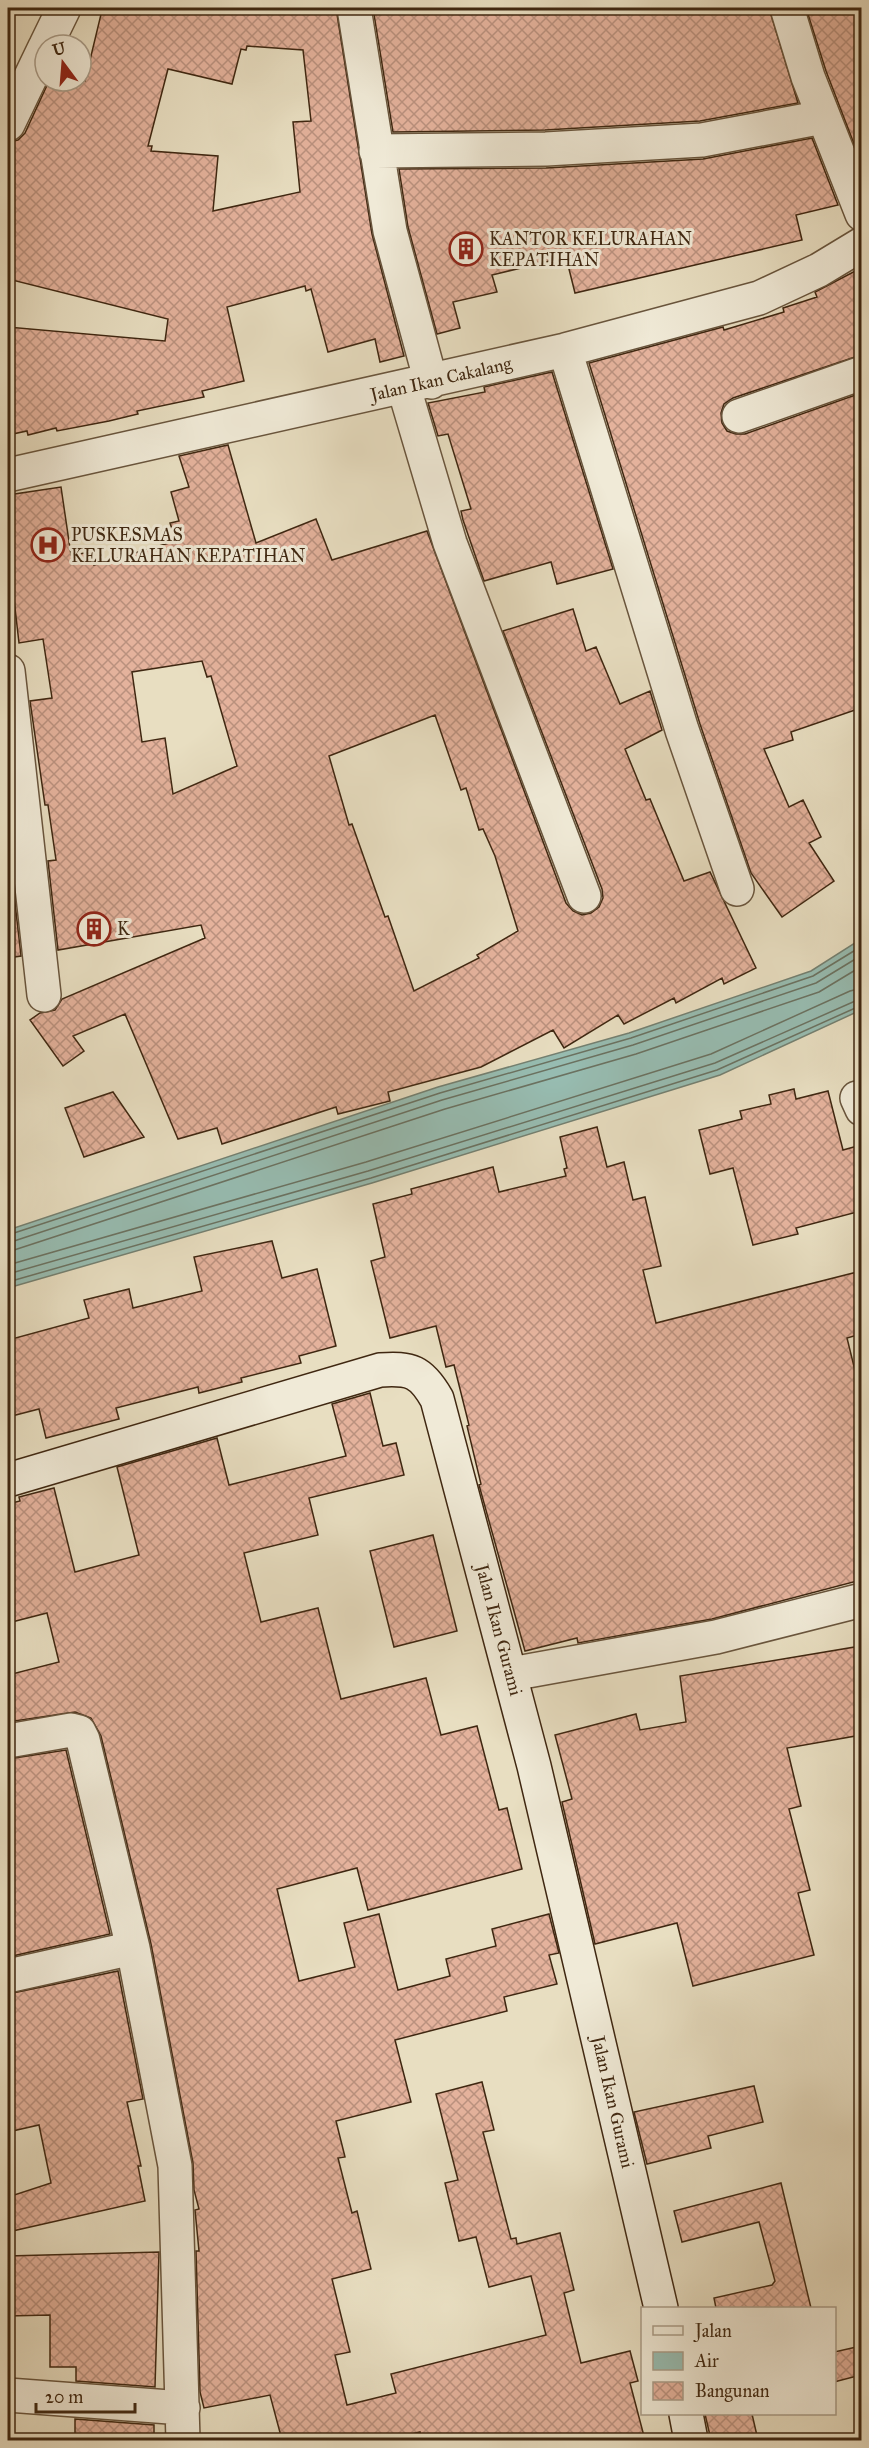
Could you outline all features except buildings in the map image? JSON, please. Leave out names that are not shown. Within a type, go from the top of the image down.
[{"type":"street","points":[[52,33],[64,8]]},
{"type":"street","points":[[354,8],[390,231],[450,543],[584,896]]},
{"type":"street","points":[[787,8],[794,35],[823,117],[861,214]]},
{"type":"street","points":[[8,124],[33,71]]},
{"type":"street","points":[[376,151],[546,149],[702,140],[823,117]]},
{"type":"street","name":"Jalan Ikan Cakalang","points":[[8,475],[418,385],[565,350],[759,298],[819,270],[861,244]]},
{"type":"street","points":[[565,350],[682,730],[737,889]]},
{"type":"street","points":[[739,416],[861,373]]},
{"type":"street","points":[[8,671],[44,995]]},
{"type":"street","name":"Jalan Ikan Gurami","points":[[8,1480],[380,1370],[400,1369],[416,1372],[429,1384],[437,1399],[511,1674],[662,2307]]},
{"type":"street","points":[[511,1674],[716,1637],[861,1600]]},
{"type":"street","points":[[8,1741],[71,1730],[79,1732],[133,1948],[178,2181],[183,2440]]},
{"type":"street","points":[[8,1976],[133,1948]]},
{"type":"street","points":[[8,2396],[183,2408]]},
{"type":"street","points":[[686,2415],[691,2440]]},
{"type":"water","points":[[861,939],[861,1010],[720,1075],[372,1183],[8,1288],[8,1230],[438,1087],[629,1033],[811,971]]},
{"type":"place","name":"KANTOR KELURAHAN KEPATIHAN","points":[[466,249]]},
{"type":"place","name":"PUSKESMAS KELURAHAN KEPATIHAN","points":[[48,545]]},
{"type":"place","name":"K","points":[[94,929]]}]
